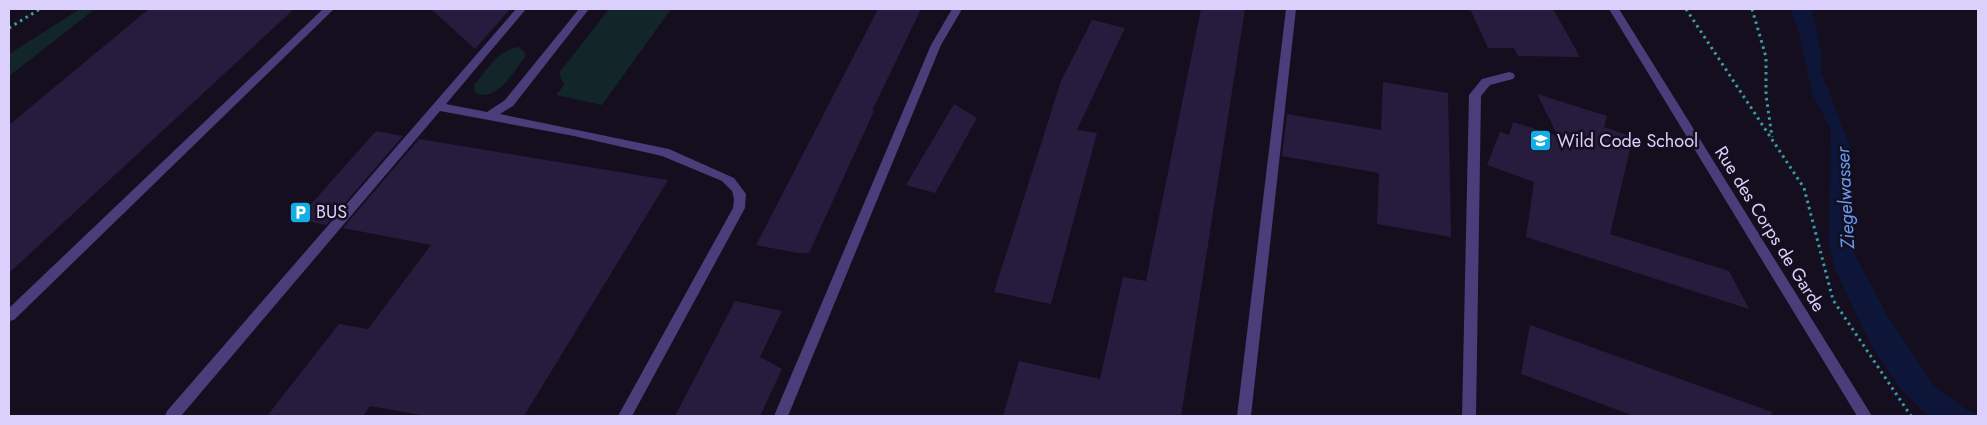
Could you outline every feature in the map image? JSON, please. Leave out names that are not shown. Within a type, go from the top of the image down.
[{"type":"street","points":[[9,316],[329,9]]},
{"type":"street","points":[[172,416],[522,9]]},
{"type":"street","points":[[489,116],[509,103],[584,9]]},
{"type":"street","points":[[781,416],[936,45],[957,9]]},
{"type":"street","points":[[1244,416],[1291,9]]},
{"type":"street","name":"Rue des Corps de Garde","points":[[1614,9],[1865,416]]},
{"type":"street","points":[[1469,416],[1475,95],[1486,82],[1508,76]]},
{"type":"street","points":[[437,106],[665,152],[726,178],[734,184],[740,193],[742,200],[740,208],[626,416]]},
{"type":"path","points":[[9,28],[40,9]]},
{"type":"path","name":"Rue des Corps de Garde","points":[[1686,9],[1804,188],[1834,300],[1911,416]]},
{"type":"path","points":[[1752,9],[1766,57],[1766,95],[1772,140]]},
{"type":"green space","points":[[80,9],[95,9],[9,76],[9,54]]},
{"type":"green space","points":[[609,9],[671,9],[602,105],[556,95],[564,85],[559,73]]},
{"type":"green space","points":[[519,47],[525,53],[525,57],[504,84],[491,94],[475,93],[474,85],[493,62],[505,52]]},
{"type":"water","name":"Ziegelwasser","points":[[1790,9],[1810,9],[1815,21],[1821,52],[1821,72],[1850,146],[1855,255],[1887,315],[1934,386],[1967,410],[1978,414],[1978,416],[1928,416],[1898,386],[1870,343],[1835,269],[1829,243],[1831,130],[1812,93],[1798,28]]},
{"type":"building","points":[[149,9],[294,9],[9,273],[9,125]]},
{"type":"building","points":[[431,9],[510,9],[475,49]]},
{"type":"building","points":[[878,9],[921,9],[872,111],[874,111],[809,253],[798,253],[756,245]]},
{"type":"building","points":[[1201,9],[1245,9],[1181,416],[1003,416],[1019,361],[1100,379],[1123,277],[1146,281]]},
{"type":"building","points":[[1470,9],[1553,9],[1580,57],[1518,56],[1514,48],[1488,48]]},
{"type":"building","points":[[1092,20],[1125,28],[1077,130],[1097,133],[1051,304],[994,292],[1061,81]]},
{"type":"building","points":[[1383,82],[1448,93],[1451,237],[1377,224],[1379,173],[1282,156],[1287,114],[1381,130]]},
{"type":"building","points":[[1537,94],[1607,116],[1604,127],[1633,137],[1610,234],[1729,271],[1749,309],[1526,237],[1534,182],[1487,165],[1500,132],[1509,135],[1513,122],[1558,136]]},
{"type":"building","points":[[954,104],[977,118],[935,193],[906,185]]},
{"type":"building","points":[[376,131],[403,136],[326,225],[298,219]]},
{"type":"building","points":[[419,139],[668,180],[524,416],[427,416],[370,406],[363,416],[267,416],[339,324],[368,329],[431,245],[343,228]]},
{"type":"building","points":[[735,301],[782,311],[760,357],[782,369],[760,416],[675,416]]},
{"type":"building","points":[[1530,325],[1772,412],[1771,416],[1634,416],[1521,374]]},
{"type":"place","name":"Wild Code School","points":[[1541,141]]},
{"type":"place","name":"BUS","points":[[300,212]]}]
